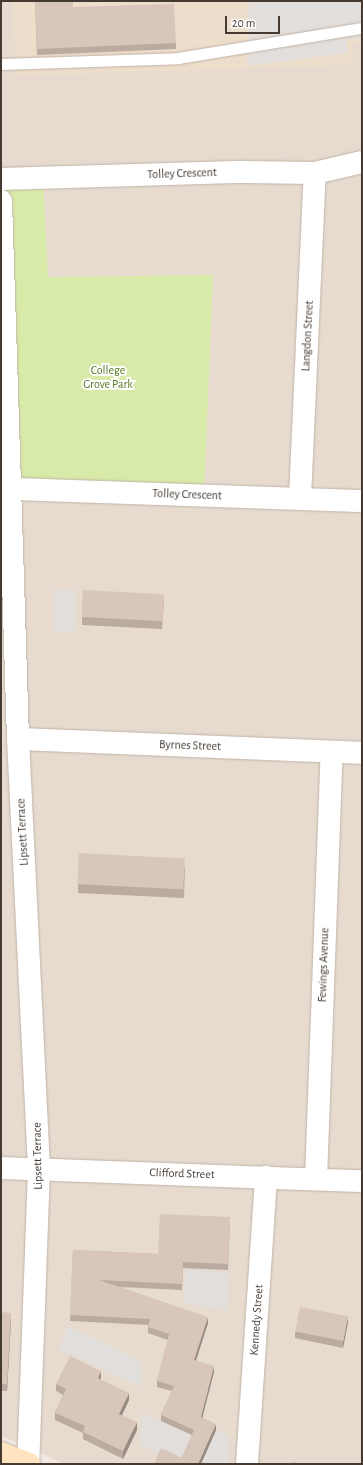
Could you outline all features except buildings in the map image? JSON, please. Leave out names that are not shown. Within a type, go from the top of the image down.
[{"type":"main road","points":[[1,1453],[28,1464]]},
{"type":"street","name":"Tolley Crescent","points":[[1,178],[244,172],[315,173],[362,162]]},
{"type":"street","name":"Langdon Street","points":[[300,498],[315,173]]},
{"type":"street","name":"Lipsett Terrace","points":[[1,200],[5,429],[12,489],[18,739],[40,1169],[28,1464]]},
{"type":"street","name":"Tolley Crescent","points":[[12,489],[362,501]]},
{"type":"street","name":"Byrnes Street","points":[[18,739],[362,753]]},
{"type":"street","name":"Fewings Avenue","points":[[316,1179],[332,752]]},
{"type":"street","name":"Clifford Street","points":[[1,1168],[362,1181]]},
{"type":"street","name":"Kennedy Street","points":[[248,1464],[266,1177]]},
{"type":"lane","points":[[1,64],[178,58],[362,28]]},
{"type":"shaded area","points":[[1,1],[362,1],[362,1464],[65,1464],[1,1436]]},
{"type":"shaded area","points":[[13,1],[362,1],[362,43],[353,43],[352,65],[16,76]]},
{"type":"shaded area","points":[[249,1],[362,1],[362,38],[347,40],[347,53],[247,66]]},
{"type":"shaded area","points":[[54,590],[75,590],[75,631],[54,631]]},
{"type":"shaded area","points":[[186,1270],[230,1272],[227,1311],[184,1303]]},
{"type":"shaded area","points":[[68,1326],[142,1362],[142,1387],[59,1349]]},
{"type":"shaded area","points":[[142,1413],[194,1436],[182,1464],[140,1445]]},
{"type":"shaded area","points":[[216,1430],[229,1436],[227,1464],[201,1464]]},
{"type":"green space","name":"College Grove Park","points":[[43,177],[48,277],[213,275],[204,495],[12,489],[1,179]]}]
